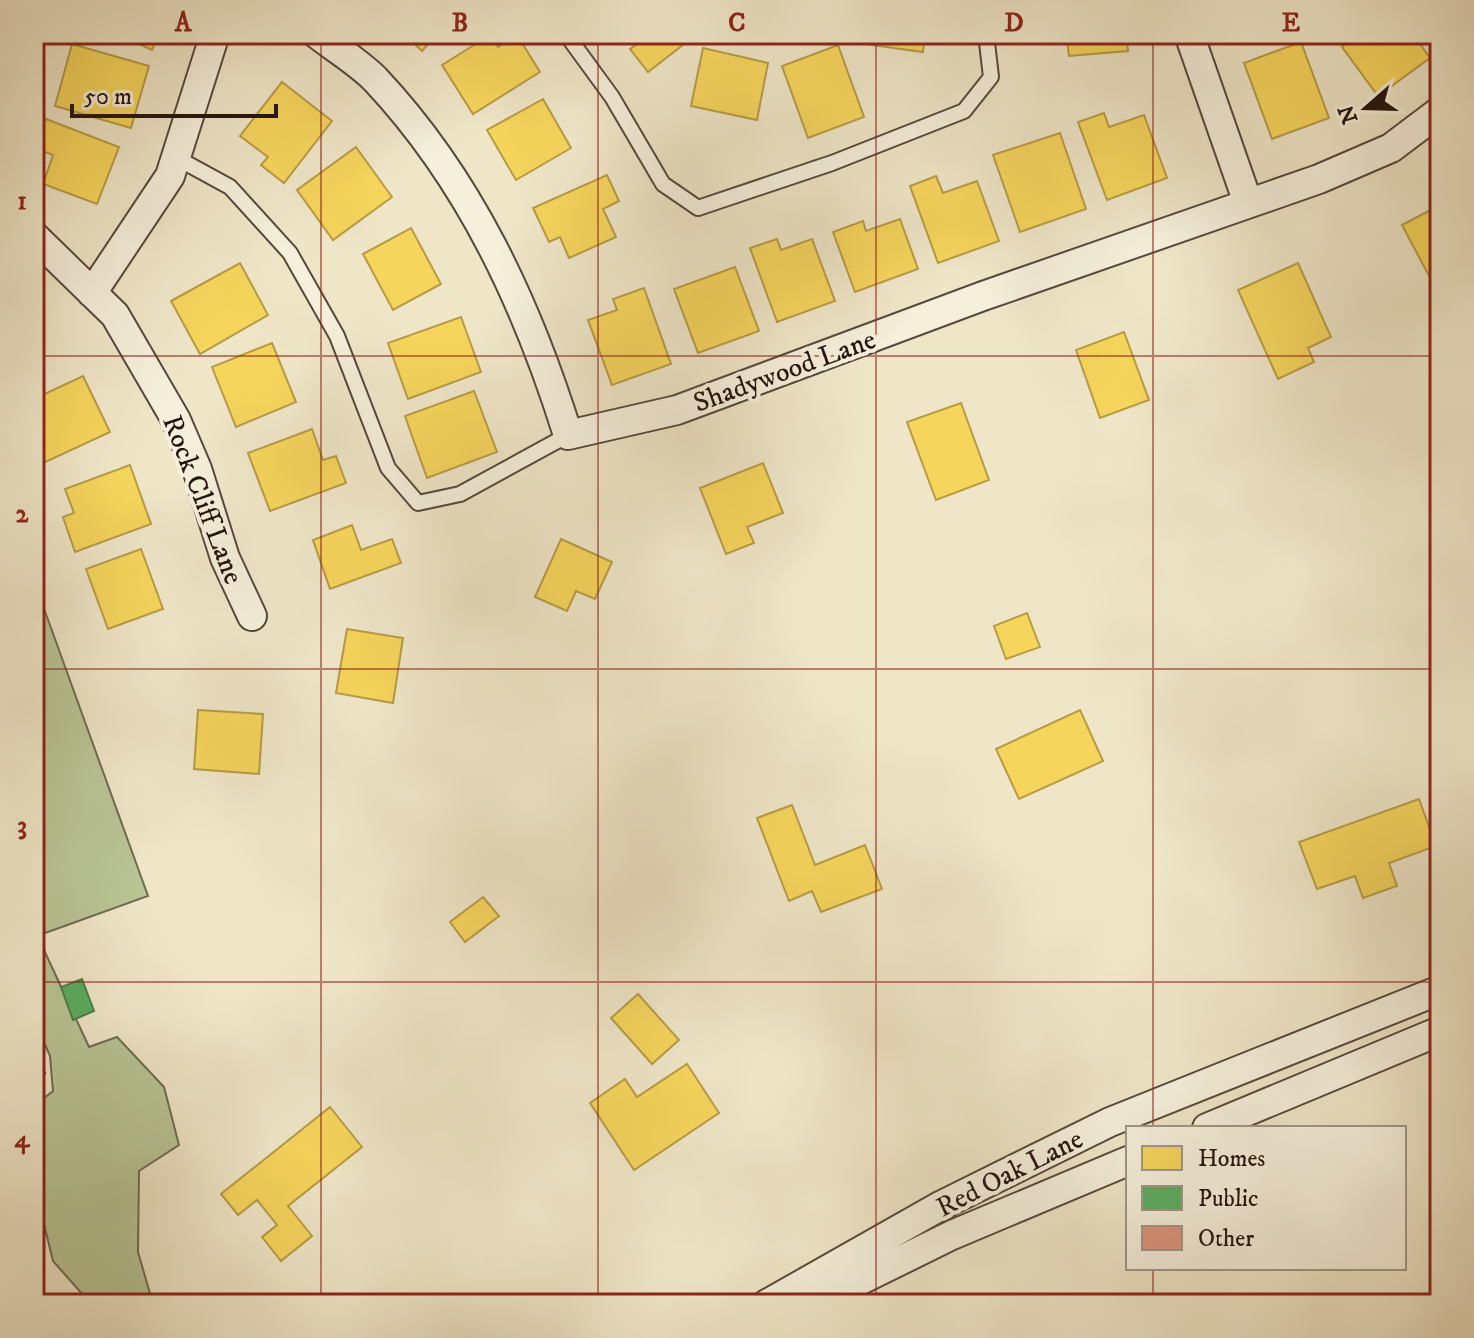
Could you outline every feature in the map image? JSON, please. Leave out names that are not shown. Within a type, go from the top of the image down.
[{"type":"street","points":[[92,293],[170,176],[215,34]]},
{"type":"street","points":[[317,34],[373,78],[433,149],[474,210],[532,331],[568,435]]},
{"type":"street","points":[[1189,34],[1248,203]]},
{"type":"street","name":"Shadywood Lane","points":[[568,435],[677,410],[1248,203],[1391,148],[1440,111]]},
{"type":"street","name":"Rock Cliff Lane","points":[[34,236],[115,315],[176,420],[197,469],[225,558],[252,616]]},
{"type":"street","name":"Red Oak Lane","points":[[767,1304],[942,1205],[1110,1122],[1440,990]]},
{"type":"street","points":[[1212,1126],[1440,1031]]},
{"type":"street","name":"Red Oak Lane","points":[[812,1304],[952,1235],[1126,1162]]},
{"type":"lane","points":[[566,34],[612,97],[663,184],[698,208],[832,163],[964,111],[991,77],[986,34]]},
{"type":"lane","points":[[175,157],[230,187],[290,253],[337,336],[388,468],[418,503],[460,494],[568,435]]},
{"type":"green space","points":[[34,581],[148,896],[34,937]]},
{"type":"green space","points":[[44,950],[89,1047],[117,1037],[164,1087],[179,1145],[139,1171],[138,1252],[153,1304],[91,1304],[53,1261],[42,1216],[34,1205],[34,1106],[53,1091],[50,1056],[34,1019],[34,954]]},
{"type":"building: Homes","points":[[117,34],[159,34],[152,50]]},
{"type":"building: Homes","points":[[404,34],[437,34],[422,51]]},
{"type":"building: Homes","points":[[634,34],[697,34],[648,72],[630,49],[640,42]]},
{"type":"building: Homes","points":[[858,34],[925,34],[923,52],[857,43]]},
{"type":"building: Homes","points":[[1066,34],[1126,34],[1128,51],[1069,56]]},
{"type":"building: Homes","points":[[1360,34],[1413,34],[1430,58],[1378,96],[1342,47]]},
{"type":"building: Homes","points":[[490,35],[498,47],[517,35],[540,72],[473,114],[442,65]]},
{"type":"building: Homes","points":[[1301,42],[1329,118],[1272,139],[1244,63]]},
{"type":"building: Homes","points":[[72,44],[149,66],[131,128],[55,106]]},
{"type":"building: Homes","points":[[838,45],[864,117],[808,138],[782,66]]},
{"type":"building: Homes","points":[[703,48],[768,63],[757,120],[691,106]]},
{"type":"building: Homes","points":[[282,82],[332,121],[284,183],[261,165],[268,157],[240,136]]},
{"type":"building: Homes","points":[[543,99],[571,148],[516,180],[487,130]]},
{"type":"building: Homes","points":[[1104,113],[1109,127],[1144,115],[1167,178],[1107,200],[1078,122]]},
{"type":"building: Homes","points":[[46,119],[119,147],[97,204],[43,184],[53,155],[35,148]]},
{"type":"building: Homes","points":[[1060,133],[1086,209],[1020,232],[993,155]]},
{"type":"building: Homes","points":[[356,147],[392,197],[333,240],[297,190]]},
{"type":"building: Homes","points":[[607,175],[619,201],[603,209],[616,237],[569,258],[560,237],[549,242],[533,208]]},
{"type":"building: Homes","points":[[936,176],[943,193],[977,181],[999,241],[938,263],[910,186]]},
{"type":"building: Homes","points":[[1440,205],[1440,286],[1436,289],[1402,225]]},
{"type":"building: Homes","points":[[900,219],[918,269],[855,292],[833,232],[863,221],[866,231]]},
{"type":"building: Homes","points":[[411,228],[441,284],[393,310],[363,254]]},
{"type":"building: Homes","points":[[777,239],[781,250],[812,239],[835,301],[777,322],[750,248]]},
{"type":"building: Homes","points":[[240,263],[268,315],[200,354],[171,301]]},
{"type":"building: Homes","points":[[1298,263],[1331,337],[1308,348],[1314,362],[1278,379],[1238,290]]},
{"type":"building: Homes","points":[[735,267],[759,331],[698,353],[674,289]]},
{"type":"building: Homes","points":[[644,288],[671,364],[612,385],[588,320],[617,310],[613,299]]},
{"type":"building: Homes","points":[[461,317],[481,372],[408,399],[388,343]]},
{"type":"building: Homes","points":[[1124,332],[1149,400],[1100,418],[1076,350]]},
{"type":"building: Homes","points":[[272,343],[296,402],[236,427],[212,367]]},
{"type":"building: Homes","points":[[83,376],[110,432],[37,466],[34,459],[34,399]]},
{"type":"building: Homes","points":[[474,391],[497,452],[427,478],[405,416]]},
{"type":"building: Homes","points":[[961,403],[989,480],[936,500],[907,422]]},
{"type":"building: Homes","points":[[312,429],[323,460],[336,456],[346,483],[270,511],[248,453]]},
{"type":"building: Homes","points":[[763,463],[783,513],[747,527],[754,543],[726,554],[700,488]]},
{"type":"building: Homes","points":[[130,465],[151,524],[75,552],[63,517],[74,513],[65,489]]},
{"type":"building: Homes","points":[[352,525],[361,550],[392,539],[401,563],[330,589],[313,540]]},
{"type":"building: Homes","points":[[561,539],[612,562],[595,599],[576,591],[567,611],[535,597]]},
{"type":"building: Homes","points":[[141,549],[163,609],[108,629],[86,569]]},
{"type":"building: Homes","points":[[1027,613],[1040,647],[1006,659],[994,626]]},
{"type":"building: Homes","points":[[347,629],[403,638],[393,703],[336,693]]},
{"type":"building: Homes","points":[[198,710],[263,714],[259,774],[194,769]]},
{"type":"building: Homes","points":[[1080,710],[1103,761],[1019,799],[996,749]]},
{"type":"building: Homes","points":[[1419,799],[1436,846],[1389,863],[1397,886],[1363,898],[1355,876],[1317,889],[1299,842]]},
{"type":"building: Homes","points":[[792,805],[815,865],[865,845],[882,889],[821,912],[812,891],[789,901],[757,818]]},
{"type":"building: Homes","points":[[483,897],[499,916],[465,942],[450,922]]},
{"type":"building: Homes","points":[[638,994],[679,1040],[652,1064],[611,1018]]},
{"type":"building: Homes","points":[[687,1064],[719,1113],[634,1170],[590,1103],[625,1079],[637,1097]]},
{"type":"building: Homes","points":[[330,1107],[362,1147],[288,1206],[312,1236],[281,1261],[262,1237],[277,1225],[257,1200],[238,1215],[221,1194]]},
{"type":"building: Public","points":[[82,979],[94,1011],[73,1020],[61,987]]},
{"type":"building: Other","points":[[34,1044],[45,1073],[34,1077]]}]
